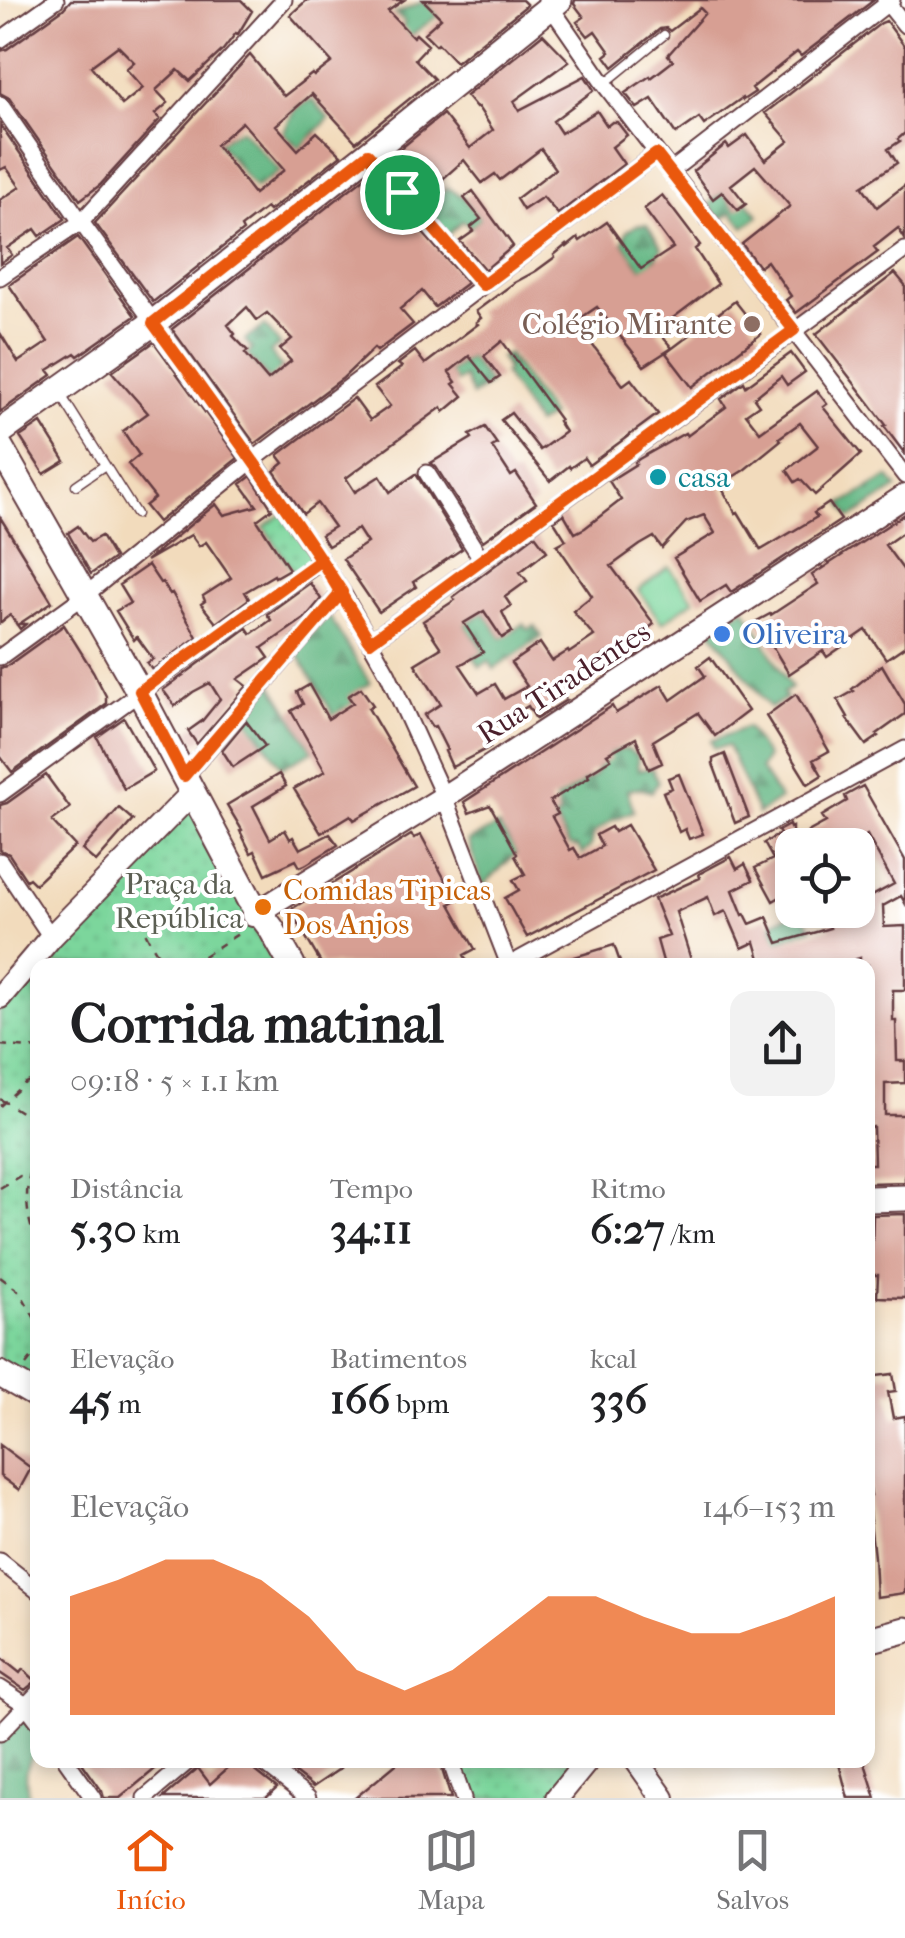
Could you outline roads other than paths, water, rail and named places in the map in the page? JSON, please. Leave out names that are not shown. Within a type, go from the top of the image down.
[{"type":"main road","points":[[0,432],[153,323],[368,154],[552,2]]},
{"type":"main road","points":[[0,447],[140,691],[272,958]]},
{"type":"main road","points":[[250,914],[271,928],[288,958]]},
{"type":"main road","points":[[875,1199],[905,1198]]},
{"type":"main road","points":[[0,1374],[30,1391]]},
{"type":"main road","points":[[875,1638],[905,1630]]},
{"type":"street","points":[[0,40],[56,0]]},
{"type":"street","points":[[0,277],[82,222],[284,0]]},
{"type":"street","points":[[671,171],[888,1],[905,25]]},
{"type":"street","points":[[552,2],[604,84],[656,154],[905,476]]},
{"type":"street","points":[[0,104],[342,592],[388,674],[444,797],[506,958]]},
{"type":"street","points":[[368,154],[483,285]]},
{"type":"street","points":[[0,657],[656,154]]},
{"type":"street","points":[[370,642],[905,250]]},
{"type":"street","points":[[427,474],[482,560]]},
{"type":"street","name":"Rua Tiradentes","points":[[250,914],[444,797],[905,496]]},
{"type":"street","points":[[0,794],[321,560]]},
{"type":"street","points":[[33,958],[188,785],[342,592]]},
{"type":"street","points":[[522,958],[905,749]]},
{"type":"street","points":[[0,861],[51,937]]},
{"type":"street","points":[[0,997],[30,962]]},
{"type":"street","points":[[0,1561],[30,1585]]},
{"type":"street","points":[[0,1688],[30,1698]]},
{"type":"street","points":[[0,1733],[30,1701]]},
{"type":"street","points":[[72,1768],[93,1798]]},
{"type":"street","points":[[144,1798],[180,1768]]},
{"type":"street","points":[[270,1768],[308,1798]]},
{"type":"street","points":[[453,1768],[463,1798]]},
{"type":"street","points":[[557,1798],[581,1768]]},
{"type":"street","points":[[642,1768],[663,1798]]},
{"type":"lane","points":[[604,84],[664,35]]},
{"type":"lane","points":[[58,392],[136,514]]},
{"type":"lane","points":[[76,485],[105,465]]},
{"type":"place","name":"Colégio Mirante","points":[[752,324]]},
{"type":"place","name":"casa","points":[[658,477]]},
{"type":"place","name":"Oliveira","points":[[722,634]]},
{"type":"place","name":"Comidas Tipicas Dos Anjos","points":[[263,907]]},
{"type":"park label","name":"Praça da República","points":[[179,901]]}]
